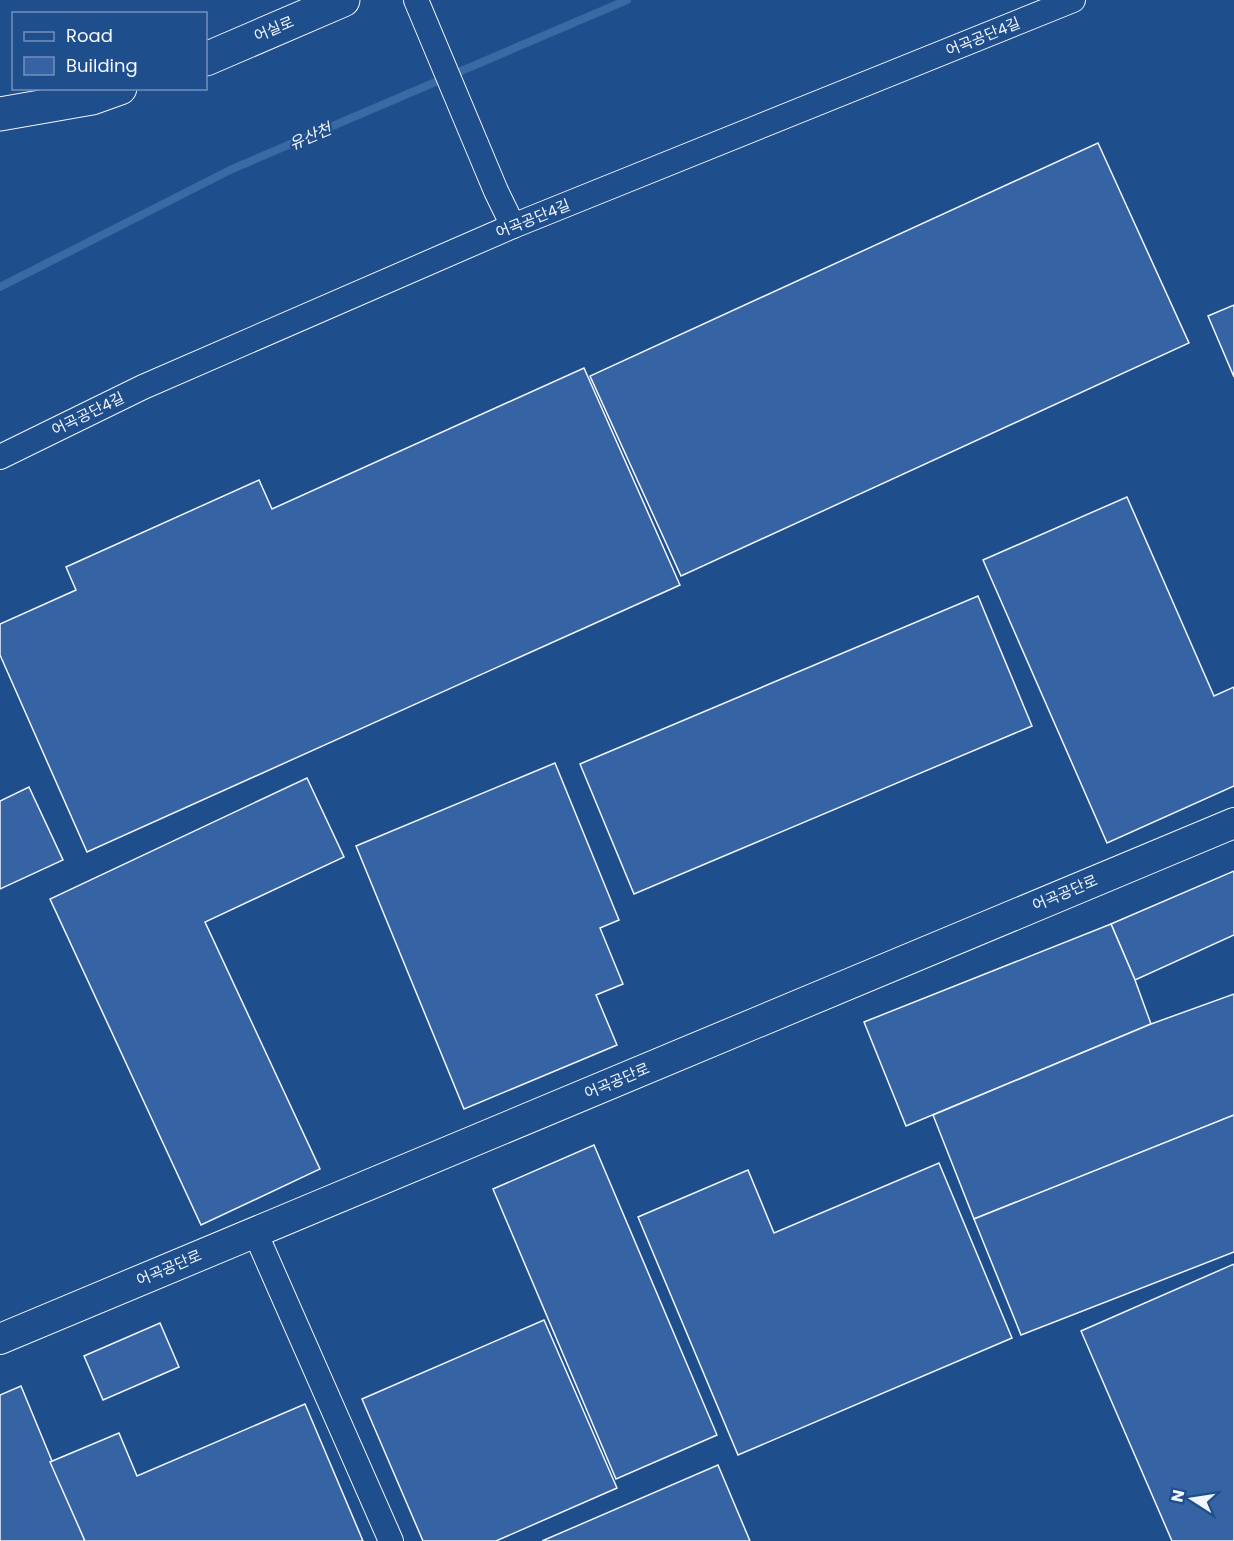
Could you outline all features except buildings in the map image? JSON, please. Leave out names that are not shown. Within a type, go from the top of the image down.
[{"type":"main road","name":"어실로","points":[[207,59],[343,0]]},
{"type":"main road","points":[[0,114],[93,98],[115,90]]},
{"type":"street","name":"어곡공단4길","points":[[0,457],[144,387],[513,226],[1073,0]]},
{"type":"street","points":[[418,6],[513,226]]},
{"type":"street","name":"어곡공단로","points":[[0,1339],[1234,823]]},
{"type":"street","points":[[255,1232],[391,1541]]},
{"type":"waterway","name":"유산천","points":[[0,287],[230,170],[627,0]]}]
